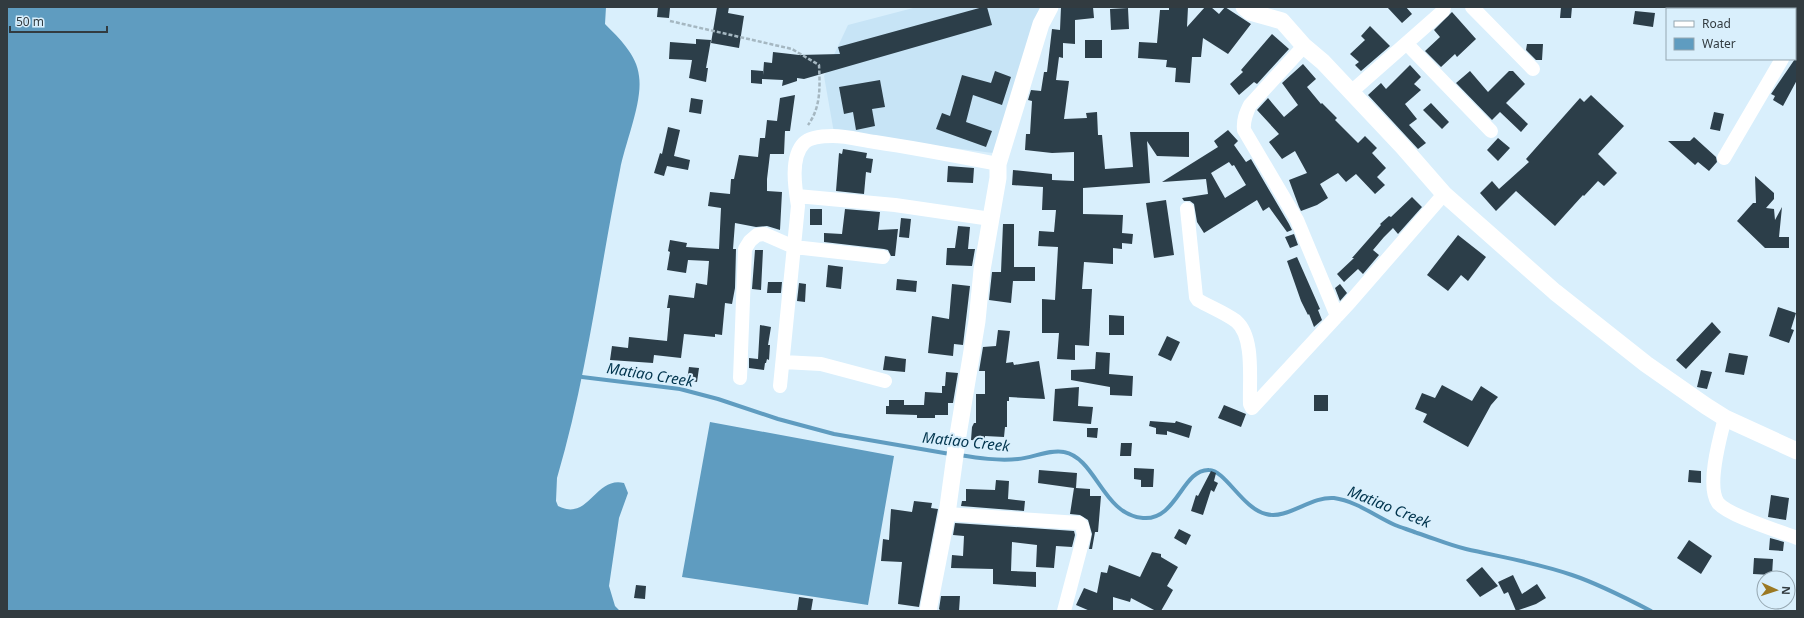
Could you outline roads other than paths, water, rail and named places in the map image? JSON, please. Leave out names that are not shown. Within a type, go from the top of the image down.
[{"type":"street","points":[[928,611],[947,514],[956,441],[977,321],[982,270],[998,178],[998,164],[1041,24],[1050,7]]},
{"type":"street","points":[[1351,92],[1408,44],[1443,11],[1444,7]]},
{"type":"street","points":[[1472,7],[1533,69]]},
{"type":"street","points":[[1249,9],[1282,21],[1304,46],[1323,62],[1403,146],[1444,194],[1555,292],[1646,364],[1725,418],[1797,451]]},
{"type":"street","points":[[1408,44],[1491,131]]},
{"type":"street","points":[[1304,46],[1250,104],[1244,115],[1243,123],[1244,130],[1296,220],[1337,316]]},
{"type":"street","points":[[1724,158],[1781,60]]},
{"type":"street","points":[[780,386],[798,206],[796,168],[799,149],[805,142],[817,138],[832,136],[894,144],[998,164]]},
{"type":"street","points":[[1187,209],[1196,296],[1198,300],[1236,322],[1245,334],[1249,345],[1251,408],[1337,316],[1444,194]]},
{"type":"street","points":[[797,196],[895,205],[991,219]]},
{"type":"street","points":[[740,378],[745,249],[750,241],[757,235],[764,234],[794,247],[883,257]]},
{"type":"street","points":[[783,362],[821,364],[885,382]]},
{"type":"street","points":[[1725,418],[1714,468],[1714,491],[1718,503],[1732,513],[1797,538]]},
{"type":"street","points":[[947,514],[1078,522],[1082,526],[1084,536],[1064,611]]},
{"type":"water","points":[[7,7],[606,7],[605,24],[626,47],[635,61],[638,68],[640,86],[636,110],[622,159],[612,209],[577,402],[557,478],[556,501],[558,506],[569,509],[577,508],[585,504],[606,486],[614,483],[624,483],[628,493],[619,518],[609,586],[615,606],[620,611],[7,611]]},
{"type":"water","points":[[710,422],[894,456],[868,605],[682,577]]},
{"type":"waterway","name":"Matiao Creek","points":[[582,377],[680,389],[718,399],[778,419],[834,434],[950,454]]},
{"type":"waterway","name":"Matiao Creek","points":[[959,455],[988,459],[1011,460],[1059,451],[1064,452],[1075,456],[1084,464],[1118,507],[1129,515],[1143,518],[1154,517],[1164,512],[1192,478],[1200,472],[1209,470],[1221,476],[1250,505],[1258,511],[1266,514],[1282,514],[1317,500],[1334,498],[1358,505],[1395,525],[1447,543],[1466,549],[1546,567],[1582,579],[1651,611]]}]
